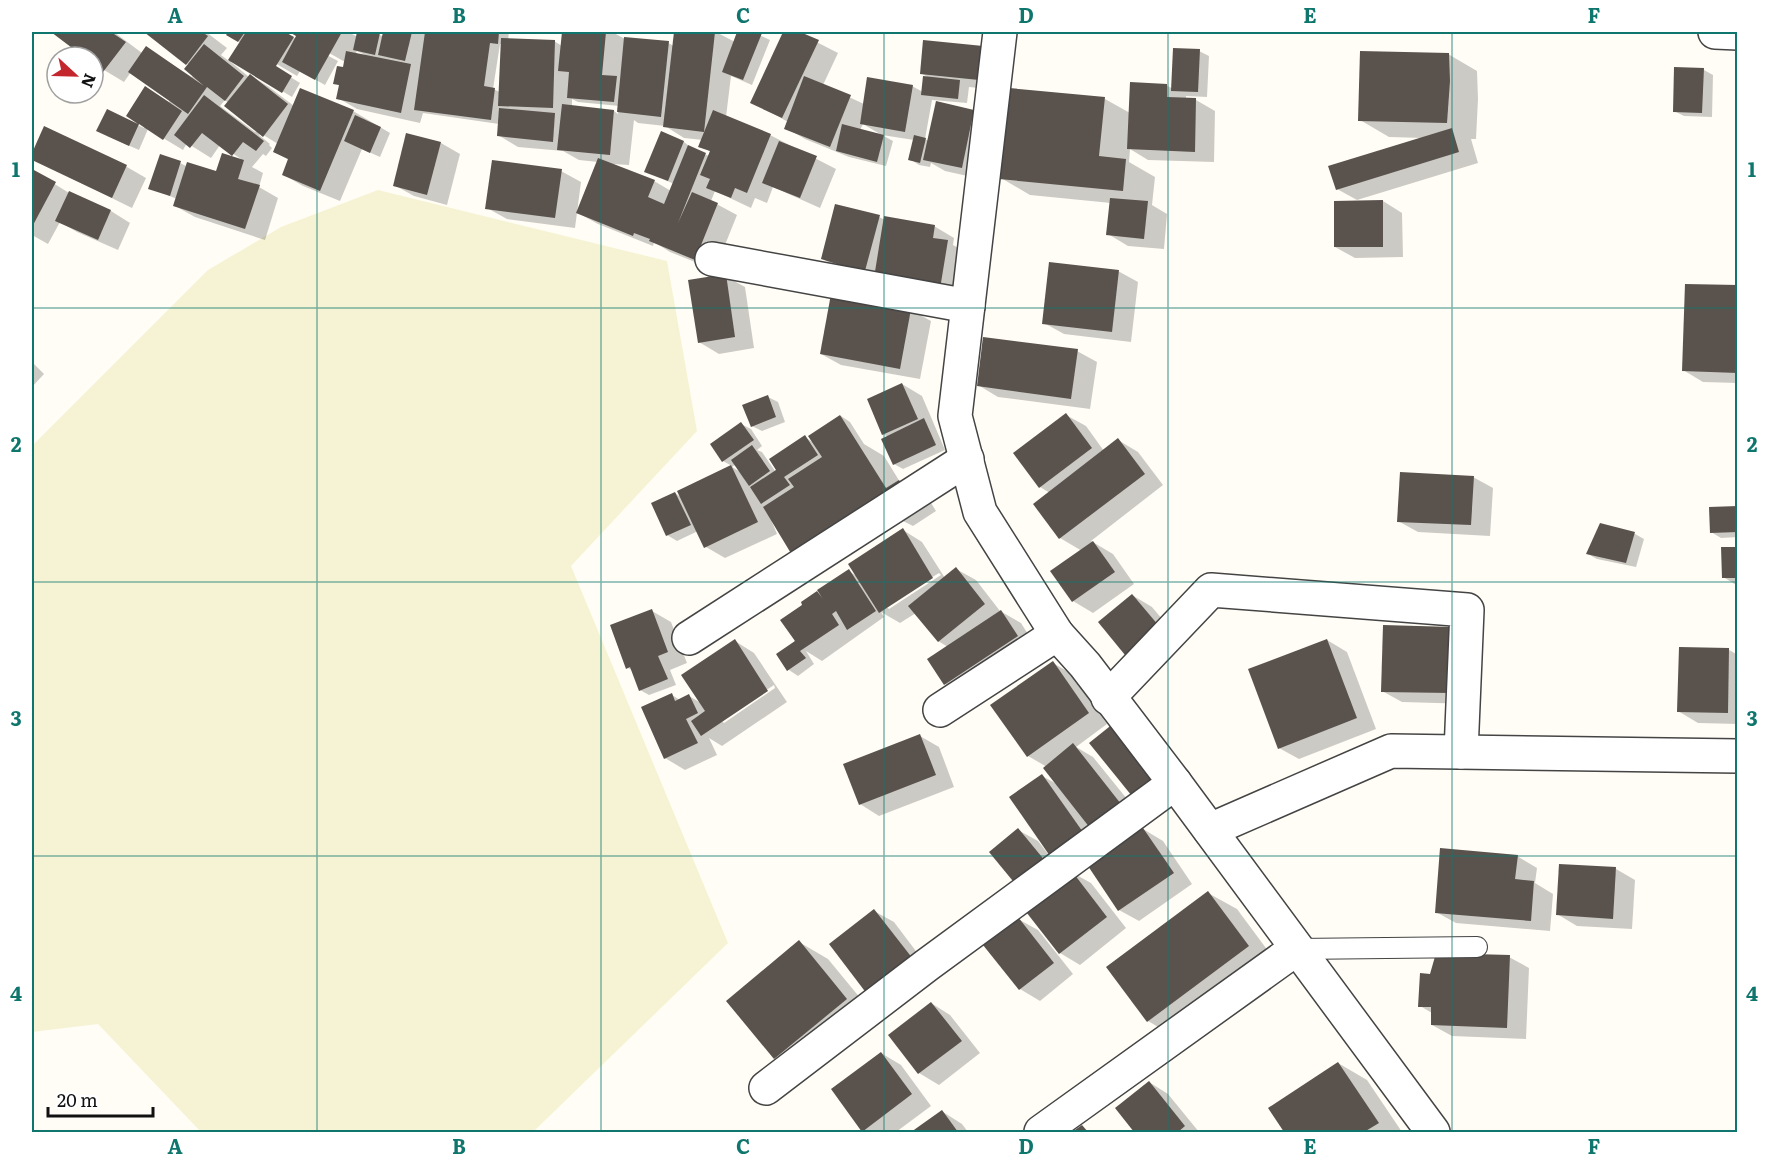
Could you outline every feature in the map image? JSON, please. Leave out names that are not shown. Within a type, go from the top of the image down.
[{"type":"street","points":[[1000,32],[955,416],[980,512],[1056,634],[1085,665],[1175,783],[1433,1132]]},
{"type":"street","points":[[1715,32],[1737,33]]},
{"type":"street","points":[[712,258],[968,306]]},
{"type":"street","points":[[689,638],[967,459]]},
{"type":"street","points":[[1108,698],[1211,590],[1467,610],[1461,752]]},
{"type":"street","points":[[940,710],[1056,634]]},
{"type":"street","points":[[1210,830],[1391,751],[1737,756]]},
{"type":"street","points":[[766,1088],[927,965],[1175,783]]},
{"type":"street","points":[[1041,1132],[1296,949]]},
{"type":"lane","points":[[1296,949],[1477,947]]},
{"type":"shaded area","points":[[378,190],[667,261],[697,431],[571,566],[728,943],[533,1132],[201,1132],[98,1024],[32,1032],[32,446],[208,270],[281,227]]},
{"type":"building","points":[[51,32],[111,32],[126,42],[105,69],[105,45],[68,45]]},
{"type":"building","points":[[144,32],[202,32],[208,36],[186,65]]},
{"type":"building","points":[[228,32],[245,32],[238,42],[226,35]]},
{"type":"building","points":[[246,32],[285,32],[294,37],[276,66],[292,76],[282,93],[228,60]]},
{"type":"building","points":[[289,32],[342,32],[315,80],[282,62],[296,36]]},
{"type":"building","points":[[357,32],[380,33],[375,55],[353,50]]},
{"type":"building","points":[[383,32],[412,32],[405,61],[378,55]]},
{"type":"building","points":[[425,32],[499,32],[498,44],[490,43],[484,86],[495,88],[491,120],[414,110]]},
{"type":"building","points":[[562,32],[606,32],[602,75],[617,76],[614,102],[567,98],[569,72],[558,71]]},
{"type":"building","points":[[674,32],[715,32],[704,132],[663,127]]},
{"type":"building","points":[[737,32],[762,33],[743,80],[722,72]]},
{"type":"building","points":[[783,32],[800,32],[819,40],[782,118],[750,103]]},
{"type":"building","points":[[624,37],[669,41],[661,117],[617,112]]},
{"type":"building","points":[[501,38],[555,40],[553,108],[498,106]]},
{"type":"building","points":[[923,40],[983,46],[979,80],[920,74]]},
{"type":"building","points":[[204,44],[244,76],[225,101],[207,87],[188,114],[128,72],[146,46],[204,86],[184,69]]},
{"type":"building","points":[[1173,48],[1200,49],[1198,92],[1171,91]]},
{"type":"building","points":[[346,51],[411,64],[401,113],[336,99],[339,85],[333,84],[337,66],[343,67]]},
{"type":"building","points":[[1360,51],[1449,53],[1447,123],[1358,121]]},
{"type":"building","points":[[1674,67],[1704,68],[1702,113],[1673,112]]},
{"type":"building","points":[[250,74],[288,104],[263,137],[224,106]]},
{"type":"building","points":[[804,76],[851,95],[830,147],[784,129]]},
{"type":"building","points":[[923,76],[960,80],[958,99],[921,95]]},
{"type":"building","points":[[867,77],[913,85],[905,132],[860,124]]},
{"type":"building","points":[[1130,82],[1167,84],[1167,97],[1196,98],[1195,152],[1127,149]]},
{"type":"building","points":[[145,86],[182,111],[163,140],[139,124],[129,146],[96,131],[107,109],[138,124],[126,116]]},
{"type":"building","points":[[300,88],[354,110],[320,191],[282,175],[288,159],[273,152]]},
{"type":"building","points":[[1009,88],[1105,97],[1099,156],[1126,159],[1123,191],[999,179]]},
{"type":"building","points":[[204,95],[264,141],[256,151],[243,142],[232,156],[202,133],[190,148],[174,135]]},
{"type":"building","points":[[936,101],[974,110],[962,168],[923,160]]},
{"type":"building","points":[[562,104],[614,110],[610,155],[557,150]]},
{"type":"building","points":[[499,108],[555,113],[553,142],[497,136]]},
{"type":"building","points":[[713,110],[771,134],[747,193],[735,188],[731,198],[706,188],[710,179],[700,175],[710,151],[698,147]]},
{"type":"building","points":[[355,115],[381,127],[370,153],[344,141]]},
{"type":"building","points":[[842,124],[884,135],[877,162],[836,151]]},
{"type":"building","points":[[44,126],[127,165],[112,198],[32,160],[32,153]]},
{"type":"building","points":[[1452,128],[1459,152],[1336,190],[1328,166]]},
{"type":"building","points":[[661,131],[684,141],[668,181],[644,172]]},
{"type":"building","points":[[406,133],[441,142],[427,195],[393,186]]},
{"type":"building","points":[[914,135],[926,138],[920,163],[908,160]]},
{"type":"building","points":[[779,141],[817,156],[800,198],[762,183]]},
{"type":"building","points":[[688,145],[706,153],[678,223],[692,192],[718,203],[695,260],[649,241],[650,239],[634,233],[633,236],[576,213],[598,158],[655,180],[648,197],[664,204]]},
{"type":"building","points":[[222,153],[244,160],[238,179],[260,185],[245,229],[173,206],[187,162],[216,171]]},
{"type":"building","points":[[160,154],[181,161],[170,196],[148,189]]},
{"type":"building","points":[[492,160],[562,169],[555,218],[485,209]]},
{"type":"building","points":[[32,169],[56,182],[32,227]]},
{"type":"building","points":[[69,191],[111,210],[98,240],[55,221]]},
{"type":"building","points":[[1110,198],[1148,201],[1144,239],[1106,235]]},
{"type":"building","points":[[1383,200],[1383,247],[1334,247],[1334,201]]},
{"type":"building","points":[[835,204],[880,215],[862,282],[837,276],[840,265],[821,259]]},
{"type":"building","points":[[884,216],[935,225],[933,238],[948,240],[939,295],[873,284]]},
{"type":"building","points":[[1049,262],[1119,270],[1112,332],[1042,324]]},
{"type":"building","points":[[726,274],[735,337],[698,343],[688,280]]},
{"type":"building","points":[[1685,284],[1738,285],[1738,373],[1682,371]]},
{"type":"building","points":[[831,294],[911,309],[900,369],[820,354]]},
{"type":"building","points":[[983,337],[1078,349],[1071,399],[977,386]]},
{"type":"building","points":[[902,383],[918,419],[882,435],[867,399]]},
{"type":"building","points":[[768,395],[776,417],[751,427],[742,405]]},
{"type":"building","points":[[1066,413],[1092,448],[1039,488],[1013,453]]},
{"type":"building","points":[[840,415],[886,488],[899,480],[908,494],[792,555],[763,507],[794,487],[788,479],[822,457],[808,436]]},
{"type":"building","points":[[924,418],[936,445],[893,465],[881,439]]},
{"type":"building","points":[[741,422],[754,440],[722,462],[710,444]]},
{"type":"building","points":[[805,435],[818,455],[784,477],[790,485],[761,504],[750,487],[776,470],[769,459]]},
{"type":"building","points":[[1118,438],[1145,474],[1059,539],[1033,504]]},
{"type":"building","points":[[752,445],[770,471],[749,486],[731,460]]},
{"type":"building","points":[[731,465],[758,522],[704,548],[677,491]]},
{"type":"building","points":[[1400,472],[1474,476],[1471,525],[1397,522]]},
{"type":"building","points":[[675,492],[691,525],[666,536],[651,503]]},
{"type":"building","points":[[1738,506],[1738,532],[1710,533],[1709,507]]},
{"type":"building","points":[[1600,523],[1635,532],[1626,563],[1586,554]]},
{"type":"building","points":[[903,528],[933,578],[879,613],[848,564]]},
{"type":"building","points":[[1093,541],[1115,572],[1072,602],[1050,571]]},
{"type":"building","points":[[1721,547],[1738,547],[1738,578],[1722,578]]},
{"type":"building","points":[[956,567],[985,604],[938,642],[908,606]]},
{"type":"building","points":[[849,569],[876,611],[847,630],[836,611],[832,614],[839,625],[800,651],[806,658],[787,671],[776,654],[795,641],[780,620],[817,591],[823,599],[817,590]]},
{"type":"building","points":[[1132,594],[1159,626],[1125,655],[1098,622]]},
{"type":"building","points":[[652,609],[668,652],[658,656],[668,679],[639,691],[630,667],[626,669],[610,625]]},
{"type":"building","points":[[1001,610],[1018,636],[944,685],[927,659]]},
{"type":"building","points":[[1383,625],[1453,627],[1451,693],[1381,692]]},
{"type":"building","points":[[735,639],[768,691],[701,736],[691,721],[705,711],[681,675]]},
{"type":"building","points":[[1327,639],[1357,718],[1278,749],[1248,669]]},
{"type":"building","points":[[1679,647],[1729,648],[1728,713],[1677,712]]},
{"type":"building","points":[[1053,661],[1089,713],[1027,757],[990,705]]},
{"type":"building","points":[[672,693],[675,701],[689,694],[698,713],[686,719],[698,743],[664,759],[641,707]]},
{"type":"building","points":[[1119,719],[1165,778],[1136,801],[1089,743]]},
{"type":"building","points":[[920,734],[936,775],[859,805],[843,764]]},
{"type":"building","points":[[1073,743],[1121,804],[1090,828],[1043,768]]},
{"type":"building","points":[[1042,774],[1085,835],[1052,859],[1009,797]]},
{"type":"building","points":[[1018,828],[1046,862],[1017,886],[989,852]]},
{"type":"building","points":[[1143,828],[1174,873],[1118,911],[1088,866]]},
{"type":"building","points":[[1440,848],[1518,855],[1515,879],[1534,881],[1531,921],[1435,913]]},
{"type":"building","points":[[1559,864],[1616,867],[1613,919],[1556,915]]},
{"type":"building","points":[[1071,870],[1107,917],[1059,954],[1023,908]]},
{"type":"building","points":[[1208,891],[1249,946],[1147,1022],[1106,967]]},
{"type":"building","points":[[874,909],[913,959],[867,994],[829,944]]},
{"type":"building","points":[[1018,917],[1054,963],[1019,990],[983,945]]},
{"type":"building","points":[[799,940],[847,999],[774,1059],[726,1001]]},
{"type":"building","points":[[1436,953],[1510,955],[1507,1028],[1431,1025],[1431,1007],[1418,1007],[1420,973],[1430,974]]},
{"type":"building","points":[[931,1002],[962,1041],[918,1074],[888,1035]]},
{"type":"building","points":[[881,1052],[912,1094],[862,1132],[831,1089]]},
{"type":"building","points":[[1338,1062],[1379,1123],[1364,1132],[1284,1132],[1268,1108]]},
{"type":"building","points":[[1149,1081],[1185,1126],[1178,1132],[1134,1132],[1115,1108]]},
{"type":"building","points":[[942,1110],[958,1132],[911,1132]]},
{"type":"building","points":[[1082,1125],[1088,1132],[1072,1132]]}]
